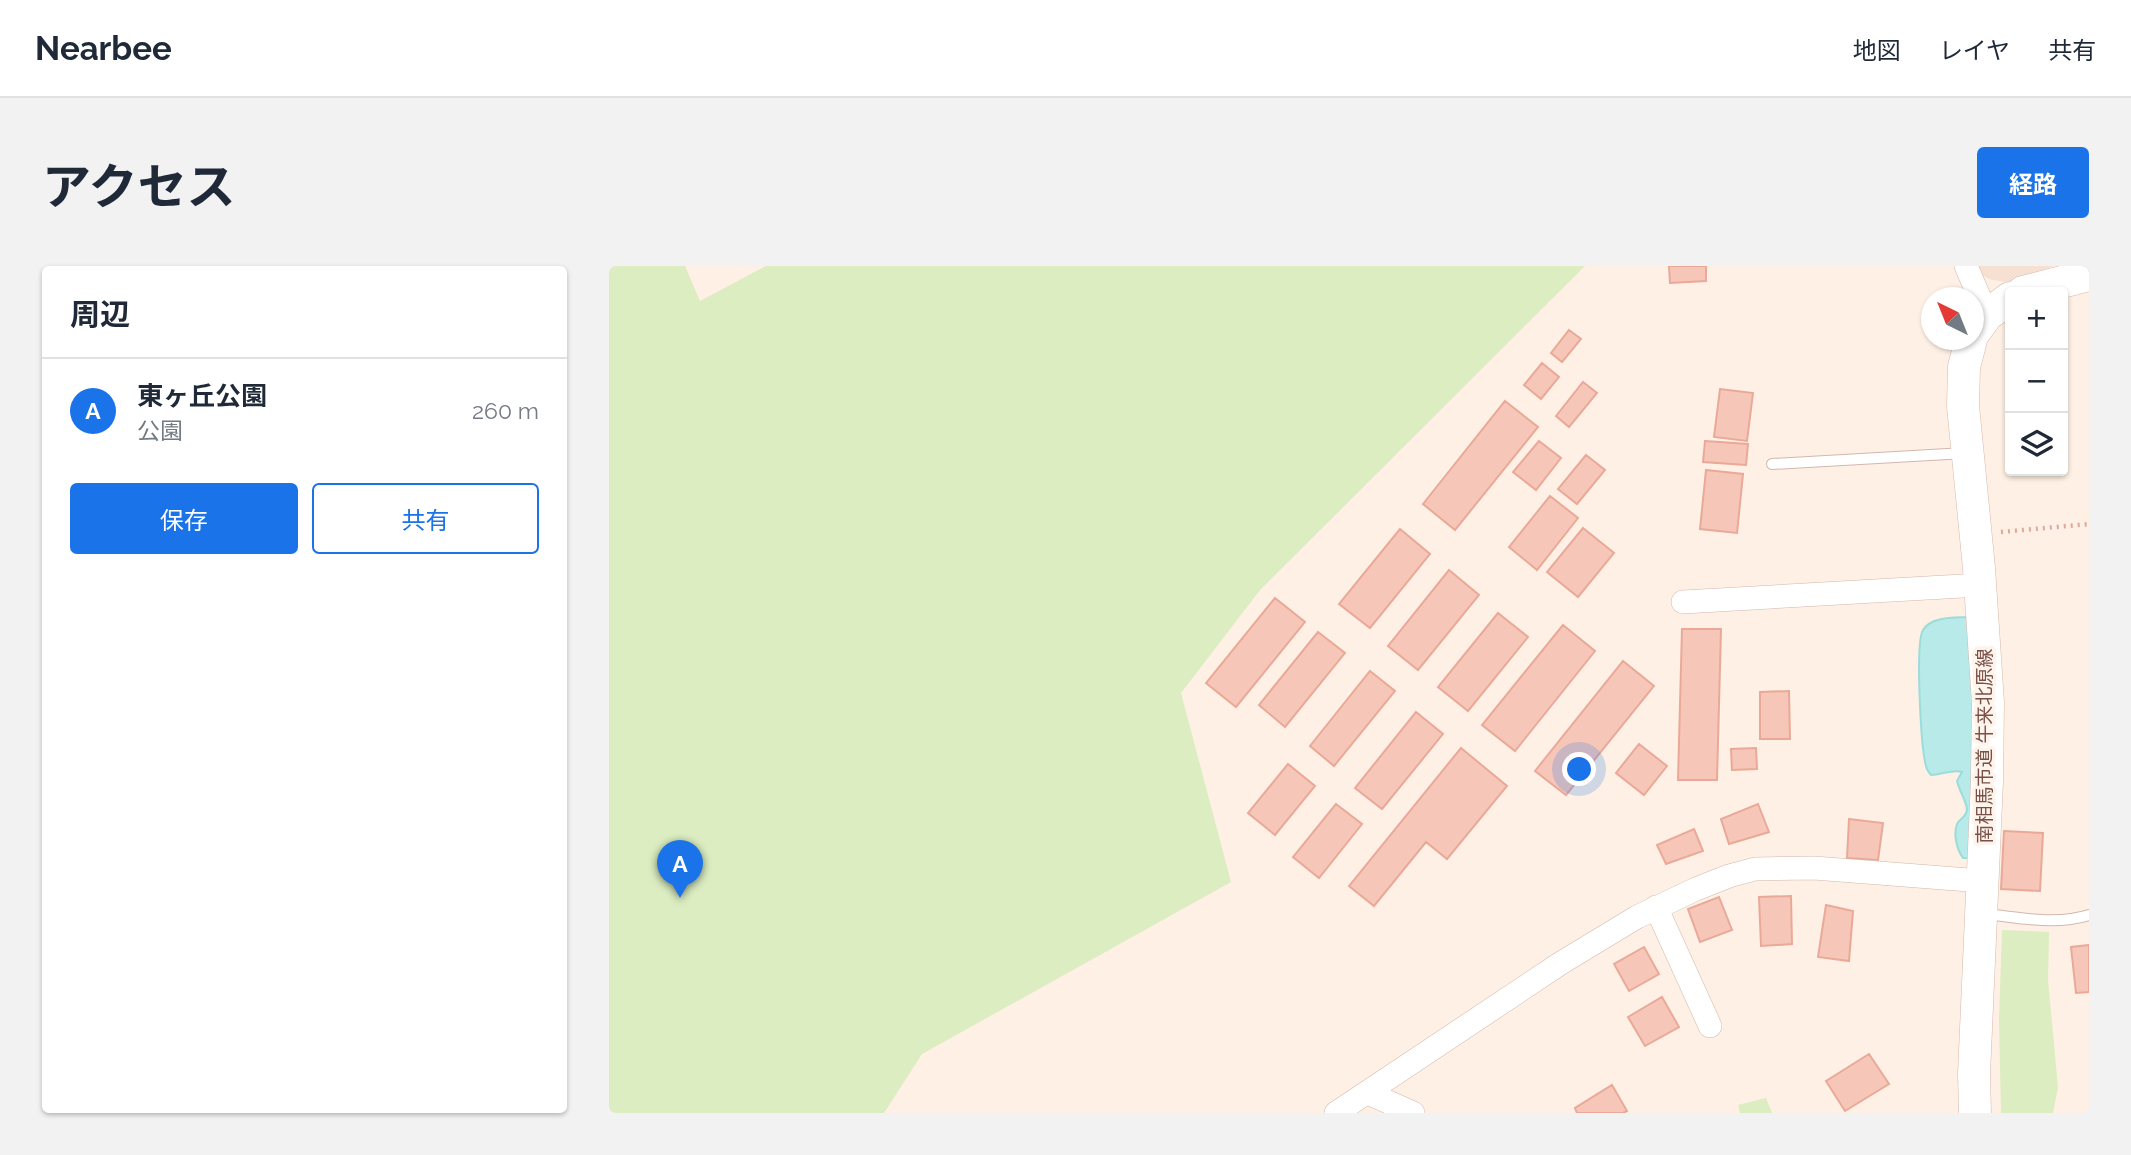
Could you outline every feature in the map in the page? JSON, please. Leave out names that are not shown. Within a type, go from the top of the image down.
[{"type":"street","points":[[1966,266],[1986,321]]},
{"type":"street","points":[[2042,287],[2089,275]]},
{"type":"street","name":"南相馬市道 牛来北原線","points":[[1975,1113],[1974,1074],[1988,703],[1963,406],[1964,368],[1986,321]]},
{"type":"street","points":[[1682,601],[1980,585]]},
{"type":"street","points":[[1336,1113],[1561,963],[1656,907],[1696,888],[1755,869],[1814,869],[1982,881]]},
{"type":"street","points":[[1656,907],[1710,1026]]},
{"type":"street","points":[[1368,1093],[1413,1113]]},
{"type":"lane","points":[[1772,464],[1968,452]]},
{"type":"lane","points":[[1981,914],[2053,921],[2089,915]]},
{"type":"path","points":[[1975,533],[2089,524]]},
{"type":"shaded area","points":[[1979,266],[2054,266],[2007,282],[1981,275]]},
{"type":"green space","points":[[609,266],[685,266],[700,301],[766,266],[1585,266],[1260,590],[1181,693],[1231,882],[922,1054],[884,1113],[609,1113]]},
{"type":"green space","points":[[2002,930],[2049,932],[2048,980],[2058,1087],[2053,1113],[2001,1113],[1999,1020]]},
{"type":"green space","points":[[1766,1098],[1772,1113],[1740,1113],[1738,1105]]},
{"type":"water","points":[[1969,617],[1974,715],[1970,858],[1963,858],[1957,846],[1955,832],[1967,809],[1957,781],[1962,772],[1931,775],[1927,769],[1921,718],[1919,654],[1923,630],[1927,625],[1944,619]]},
{"type":"building","points":[[1669,266],[1706,266],[1706,281],[1670,283]]},
{"type":"building","points":[[1569,330],[1581,339],[1562,362],[1551,353]]},
{"type":"building","points":[[1542,363],[1559,377],[1541,399],[1524,385]]},
{"type":"building","points":[[1583,382],[1597,393],[1569,427],[1556,416]]},
{"type":"building","points":[[1720,389],[1753,393],[1747,441],[1714,437]]},
{"type":"building","points":[[1505,401],[1538,427],[1455,530],[1423,504]]},
{"type":"building","points":[[1539,441],[1561,458],[1536,490],[1513,472]]},
{"type":"building","points":[[1705,441],[1748,444],[1746,465],[1703,462]]},
{"type":"building","points":[[1586,455],[1605,470],[1577,504],[1558,489]]},
{"type":"building","points":[[1706,470],[1743,474],[1737,533],[1700,529]]},
{"type":"building","points":[[1550,496],[1578,518],[1537,570],[1509,547]]},
{"type":"building","points":[[1583,528],[1614,553],[1578,597],[1547,572]]},
{"type":"building","points":[[1400,529],[1430,554],[1370,628],[1339,604]]},
{"type":"building","points":[[1449,570],[1479,595],[1418,670],[1388,646]]},
{"type":"building","points":[[1275,598],[1305,622],[1236,707],[1206,683]]},
{"type":"building","points":[[1498,613],[1528,637],[1468,711],[1438,687]]},
{"type":"building","points":[[1563,625],[1595,651],[1515,751],[1482,725]]},
{"type":"building","points":[[1682,629],[1721,629],[1717,780],[1678,780]]},
{"type":"building","points":[[1318,632],[1345,653],[1285,727],[1259,705]]},
{"type":"building","points":[[1623,661],[1654,686],[1566,795],[1535,771]]},
{"type":"building","points":[[1370,671],[1395,691],[1334,766],[1310,746]]},
{"type":"building","points":[[1789,691],[1790,739],[1760,739],[1760,692]]},
{"type":"building","points":[[1416,712],[1443,734],[1382,809],[1355,788]]},
{"type":"building","points":[[1639,744],[1667,766],[1644,795],[1616,773]]},
{"type":"building","points":[[1461,748],[1507,786],[1447,859],[1426,842],[1374,906],[1349,886]]},
{"type":"building","points":[[1756,748],[1757,769],[1732,770],[1731,749]]},
{"type":"building","points":[[1288,764],[1315,786],[1275,835],[1248,813]]},
{"type":"building","points":[[1336,804],[1362,824],[1319,878],[1293,857]]},
{"type":"building","points":[[1758,804],[1769,832],[1729,844],[1721,819]]},
{"type":"building","points":[[1849,819],[1883,823],[1878,860],[1847,858]]},
{"type":"building","points":[[1694,829],[1703,851],[1666,864],[1657,845]]},
{"type":"building","points":[[2004,831],[2043,833],[2040,891],[2001,889]]},
{"type":"building","points":[[1791,896],[1792,944],[1761,946],[1759,897]]},
{"type":"building","points":[[1719,897],[1732,930],[1700,942],[1688,909]]},
{"type":"building","points":[[1826,905],[1853,911],[1849,961],[1818,957]]},
{"type":"building","points":[[2089,945],[2089,992],[2076,993],[2071,947]]},
{"type":"building","points":[[1644,947],[1659,974],[1629,991],[1614,964]]},
{"type":"building","points":[[1662,997],[1679,1027],[1645,1046],[1628,1017]]},
{"type":"building","points":[[1869,1054],[1889,1084],[1845,1111],[1826,1081]]},
{"type":"building","points":[[1612,1085],[1627,1111],[1577,1113],[1575,1108]]},
{"type":"place","name":"東ヶ丘公園","points":[[680,898]]}]
